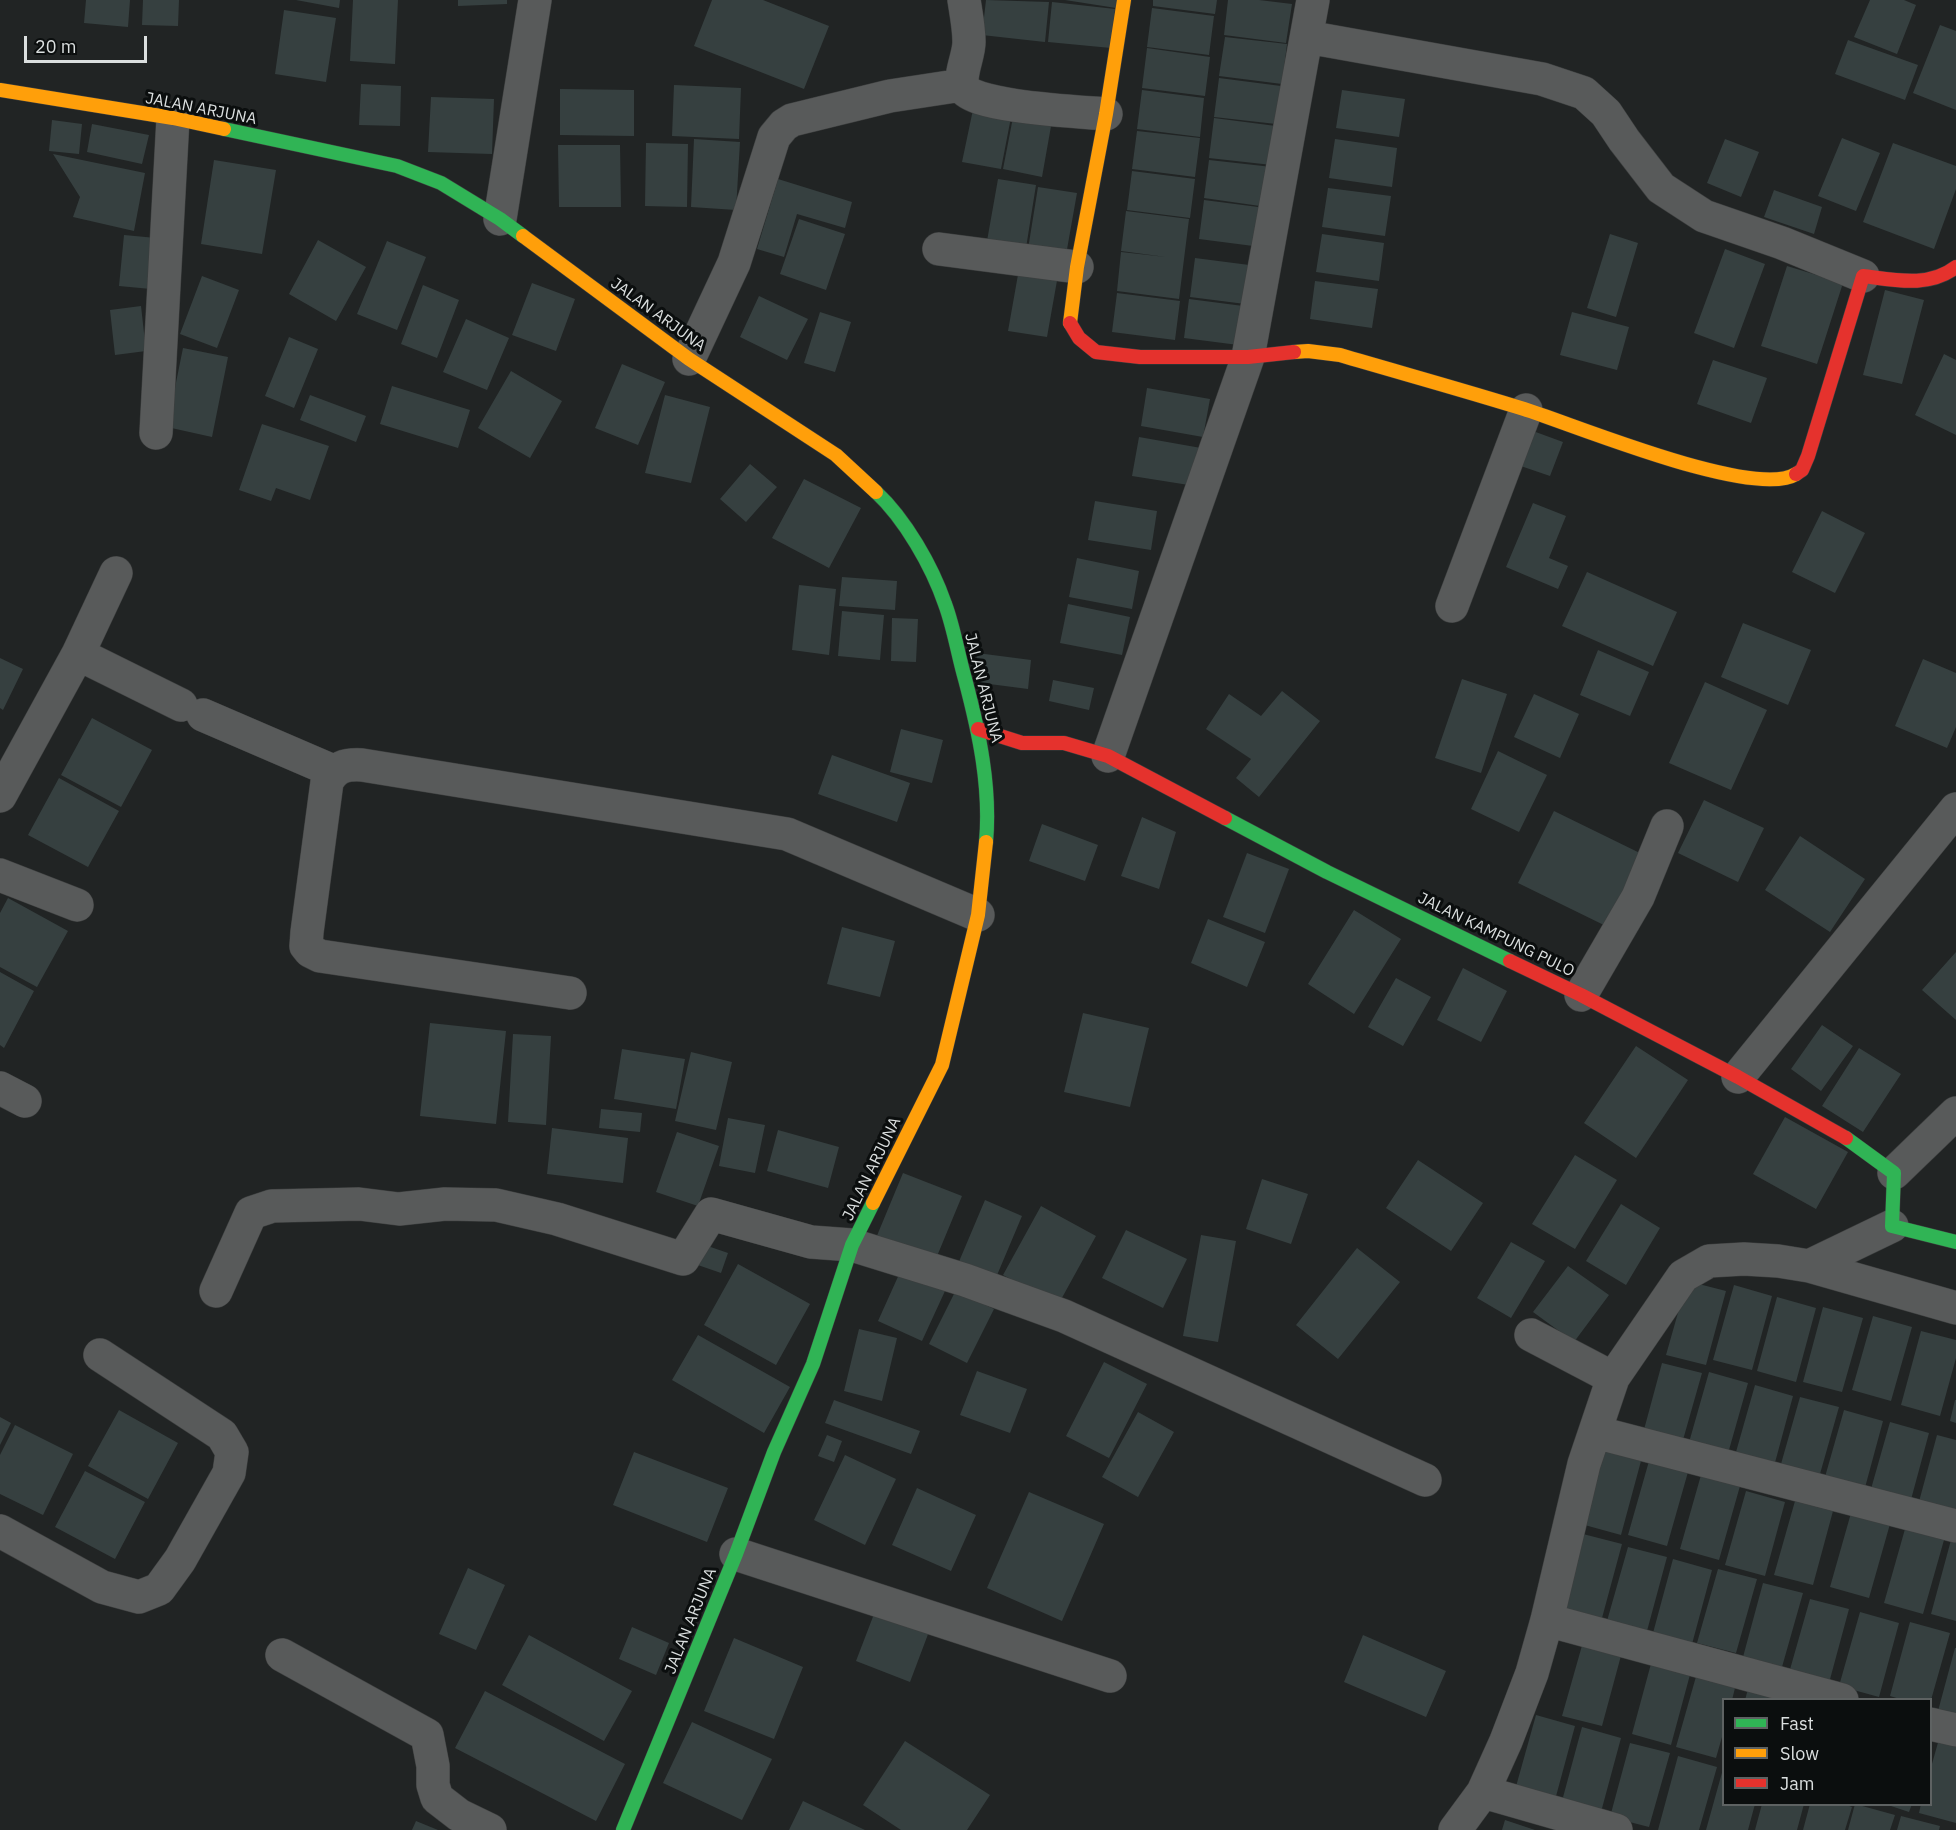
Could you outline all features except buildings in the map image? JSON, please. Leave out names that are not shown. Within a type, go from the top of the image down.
[{"type":"street","points":[[500,219],[535,0]]},
{"type":"street","points":[[964,0],[969,42],[962,85],[966,93],[998,103],[1106,114]]},
{"type":"street","points":[[1124,0],[1106,114],[1077,267],[1070,323],[1079,338],[1096,352],[1140,357],[1248,357],[1308,351],[1340,355],[1526,410],[1640,450],[1719,473],[1774,480],[1789,478],[1802,470],[1863,276]]},
{"type":"street","points":[[1108,756],[1248,357],[1313,0]]},
{"type":"street","points":[[1307,38],[1542,79],[1584,93],[1606,113],[1662,188],[1704,216],[1782,243],[1863,276],[1900,280],[1949,279]]},
{"type":"street","points":[[689,359],[734,263],[774,137],[784,125],[792,120],[890,96],[962,85]]},
{"type":"street","name":"JALAN ARJUNA","points":[[0,90],[173,118],[397,166],[441,183],[500,219],[689,359],[836,455],[884,500],[916,542],[945,603],[978,729],[993,756],[978,915],[942,1065],[852,1245],[813,1364],[774,1452],[736,1554],[623,1830]]},
{"type":"street","points":[[156,433],[173,118]]},
{"type":"street","points":[[939,249],[1077,267]]},
{"type":"street","points":[[1452,606],[1526,410]]},
{"type":"street","points":[[0,796],[78,654],[116,573]]},
{"type":"street","points":[[78,654],[192,710],[333,771]]},
{"type":"street","name":"JALAN KAMPUNG PULO","points":[[978,729],[1022,744],[1064,744],[1108,756],[1327,872],[1581,995],[1738,1077],[1838,1132],[1894,1173]]},
{"type":"street","name":"JALAN KAMPUNG PULO","points":[[993,756],[1022,744]]},
{"type":"street","points":[[570,993],[320,956],[310,951],[306,946],[307,932],[327,782],[333,771],[350,764],[362,765],[786,834],[978,915]]},
{"type":"street","points":[[1738,1077],[1956,808]]},
{"type":"street","points":[[1581,995],[1638,897],[1667,826]]},
{"type":"street","points":[[0,875],[77,905]]},
{"type":"street","points":[[1892,1226],[1894,1173],[1956,1113]]},
{"type":"street","points":[[216,1291],[251,1213],[272,1206],[359,1204],[399,1209],[445,1204],[496,1205],[557,1219],[683,1259],[711,1214],[811,1242],[852,1245],[965,1280],[1064,1316],[1425,1480]]},
{"type":"street","points":[[1809,1266],[1892,1226],[1956,1242]]},
{"type":"street","points":[[1455,1830],[1483,1792],[1506,1741],[1532,1673],[1584,1464],[1613,1378],[1683,1276],[1709,1261],[1744,1259],[1809,1266],[1956,1308]]},
{"type":"street","points":[[1531,1335],[1613,1378]]},
{"type":"street","points":[[0,1531],[102,1587],[139,1598],[159,1589],[180,1560],[230,1473],[232,1452],[222,1435],[100,1355]]},
{"type":"street","points":[[1595,1432],[1956,1526]]},
{"type":"street","points":[[736,1554],[1110,1676]]},
{"type":"street","points":[[1547,1620],[1835,1698]]},
{"type":"street","points":[[282,1655],[427,1735],[433,1766],[433,1785],[437,1798],[459,1815],[490,1830]]},
{"type":"street","points":[[1932,1724],[1956,1730]]},
{"type":"street","points":[[1483,1792],[1616,1830]]},
{"type":"traffic: fast","points":[[224,129],[397,166],[441,183],[523,236]]},
{"type":"traffic: fast","points":[[876,492],[887,503],[916,544],[933,574],[948,613],[983,760],[987,801],[986,842]]},
{"type":"traffic: fast","points":[[1225,818],[1327,872],[1510,961]]},
{"type":"traffic: fast","points":[[1846,1138],[1894,1173],[1892,1226],[1956,1242]]},
{"type":"traffic: fast","points":[[623,1830],[736,1554],[774,1452],[813,1364],[852,1245],[873,1203]]},
{"type":"traffic: slow","points":[[1070,323],[1077,267],[1106,114],[1124,0]]},
{"type":"traffic: slow","points":[[0,90],[173,118],[224,129]]},
{"type":"traffic: slow","points":[[523,236],[689,359],[836,455],[876,492]]},
{"type":"traffic: slow","points":[[1294,352],[1308,351],[1340,355],[1524,409],[1663,457],[1705,469],[1743,477],[1774,479],[1796,474]]},
{"type":"traffic: slow","points":[[873,1203],[942,1065],[978,915],[986,842]]},
{"type":"traffic: jam","points":[[1796,474],[1802,470],[1808,456],[1863,276],[1923,280],[1946,274],[1956,267]]},
{"type":"traffic: jam","points":[[1070,323],[1079,338],[1096,352],[1140,357],[1248,357],[1294,352]]},
{"type":"traffic: jam","points":[[978,729],[1022,743],[1064,743],[1108,756],[1225,818]]},
{"type":"traffic: jam","points":[[1510,961],[1581,995],[1738,1077],[1846,1138]]}]
